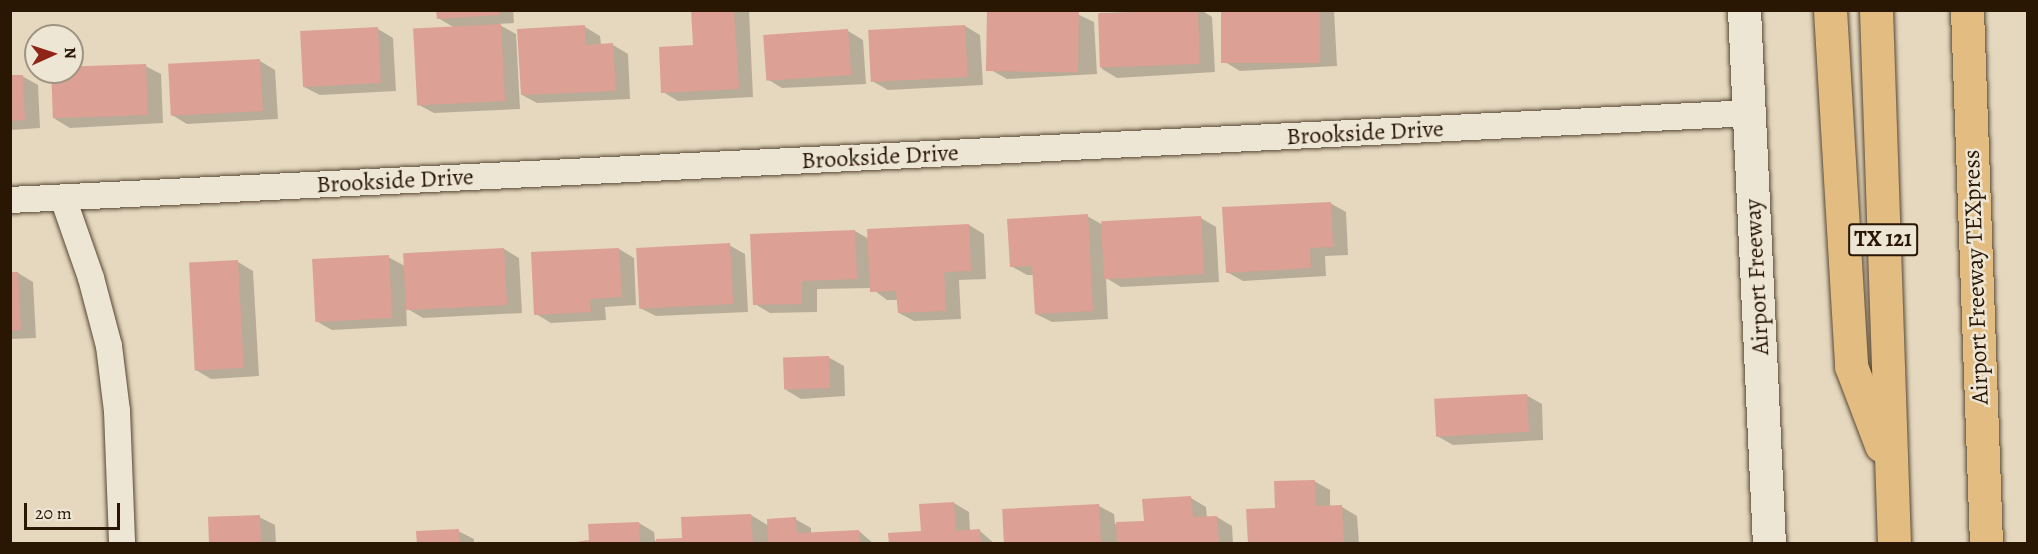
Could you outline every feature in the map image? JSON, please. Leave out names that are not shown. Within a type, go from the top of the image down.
[{"type":"highway","points":[[1830,10],[1851,366],[1890,469]]},
{"type":"highway","name":"TX 121","points":[[1876,10],[1894,543]]},
{"type":"highway","name":"Airport Freeway TEXpress","points":[[1967,10],[1986,543]]},
{"type":"main road","name":"Airport Freeway","points":[[1744,10],[1769,543]]},
{"type":"street","name":"Brookside Drive","points":[[10,201],[1750,113]]},
{"type":"street","points":[[63,198],[91,278],[109,346],[117,411],[122,543]]},
{"type":"building","points":[[436,10],[499,10],[499,15],[437,19]]},
{"type":"building","points":[[691,10],[734,10],[739,89],[661,93],[659,47],[693,45]]},
{"type":"building","points":[[987,10],[1079,12],[1078,73],[986,71]]},
{"type":"building","points":[[1198,10],[1200,64],[1100,67],[1098,13]]},
{"type":"building","points":[[1221,10],[1320,10],[1320,63],[1221,63]]},
{"type":"building","points":[[501,24],[505,101],[417,106],[413,29]]},
{"type":"building","points":[[585,25],[586,45],[613,43],[616,91],[521,95],[517,29]]},
{"type":"building","points":[[965,25],[968,77],[871,82],[868,30]]},
{"type":"building","points":[[378,27],[381,83],[303,87],[300,31]]},
{"type":"building","points":[[848,29],[851,75],[766,81],[763,35]]},
{"type":"building","points":[[260,59],[263,111],[171,116],[168,64]]},
{"type":"building","points":[[146,64],[148,115],[53,118],[52,84],[84,84],[84,66]]},
{"type":"building","points":[[10,75],[23,75],[25,120],[10,121]]},
{"type":"building","points":[[1331,202],[1333,247],[1310,248],[1311,268],[1226,273],[1222,207]]},
{"type":"building","points":[[1088,214],[1093,311],[1035,314],[1032,266],[1010,267],[1007,219]]},
{"type":"building","points":[[1201,216],[1204,274],[1104,279],[1101,221]]},
{"type":"building","points":[[969,224],[971,271],[944,272],[946,311],[898,313],[896,291],[870,292],[867,229]]},
{"type":"building","points":[[855,230],[857,279],[802,281],[802,304],[753,305],[750,234]]},
{"type":"building","points":[[730,243],[733,304],[639,309],[636,248]]},
{"type":"building","points":[[504,248],[507,305],[406,310],[403,253]]},
{"type":"building","points":[[619,248],[622,297],[590,299],[591,312],[534,315],[531,252]]},
{"type":"building","points":[[389,255],[392,318],[315,322],[312,259]]},
{"type":"building","points":[[238,260],[244,368],[195,370],[189,263]]},
{"type":"building","points":[[10,272],[18,272],[21,330],[10,331]]},
{"type":"building","points":[[829,356],[830,388],[784,390],[783,358]]},
{"type":"building","points":[[1527,394],[1529,432],[1436,437],[1434,399]]},
{"type":"building","points":[[1315,480],[1316,506],[1342,505],[1344,544],[1248,544],[1246,509],[1275,508],[1274,481]]},
{"type":"building","points":[[1191,496],[1193,517],[1217,516],[1219,544],[1117,544],[1116,522],[1144,521],[1142,499]]},
{"type":"building","points":[[954,502],[956,531],[980,529],[981,544],[889,544],[888,533],[921,531],[919,504]]},
{"type":"building","points":[[1099,504],[1101,544],[1004,544],[1002,509]]},
{"type":"building","points":[[751,514],[753,544],[656,544],[656,539],[682,538],[681,517]]},
{"type":"building","points":[[260,515],[261,544],[209,544],[208,517]]},
{"type":"building","points":[[796,517],[797,533],[859,530],[860,544],[768,544],[767,519]]},
{"type":"building","points":[[639,522],[640,544],[562,544],[589,540],[588,524]]},
{"type":"building","points":[[459,529],[459,544],[417,544],[416,531]]}]
